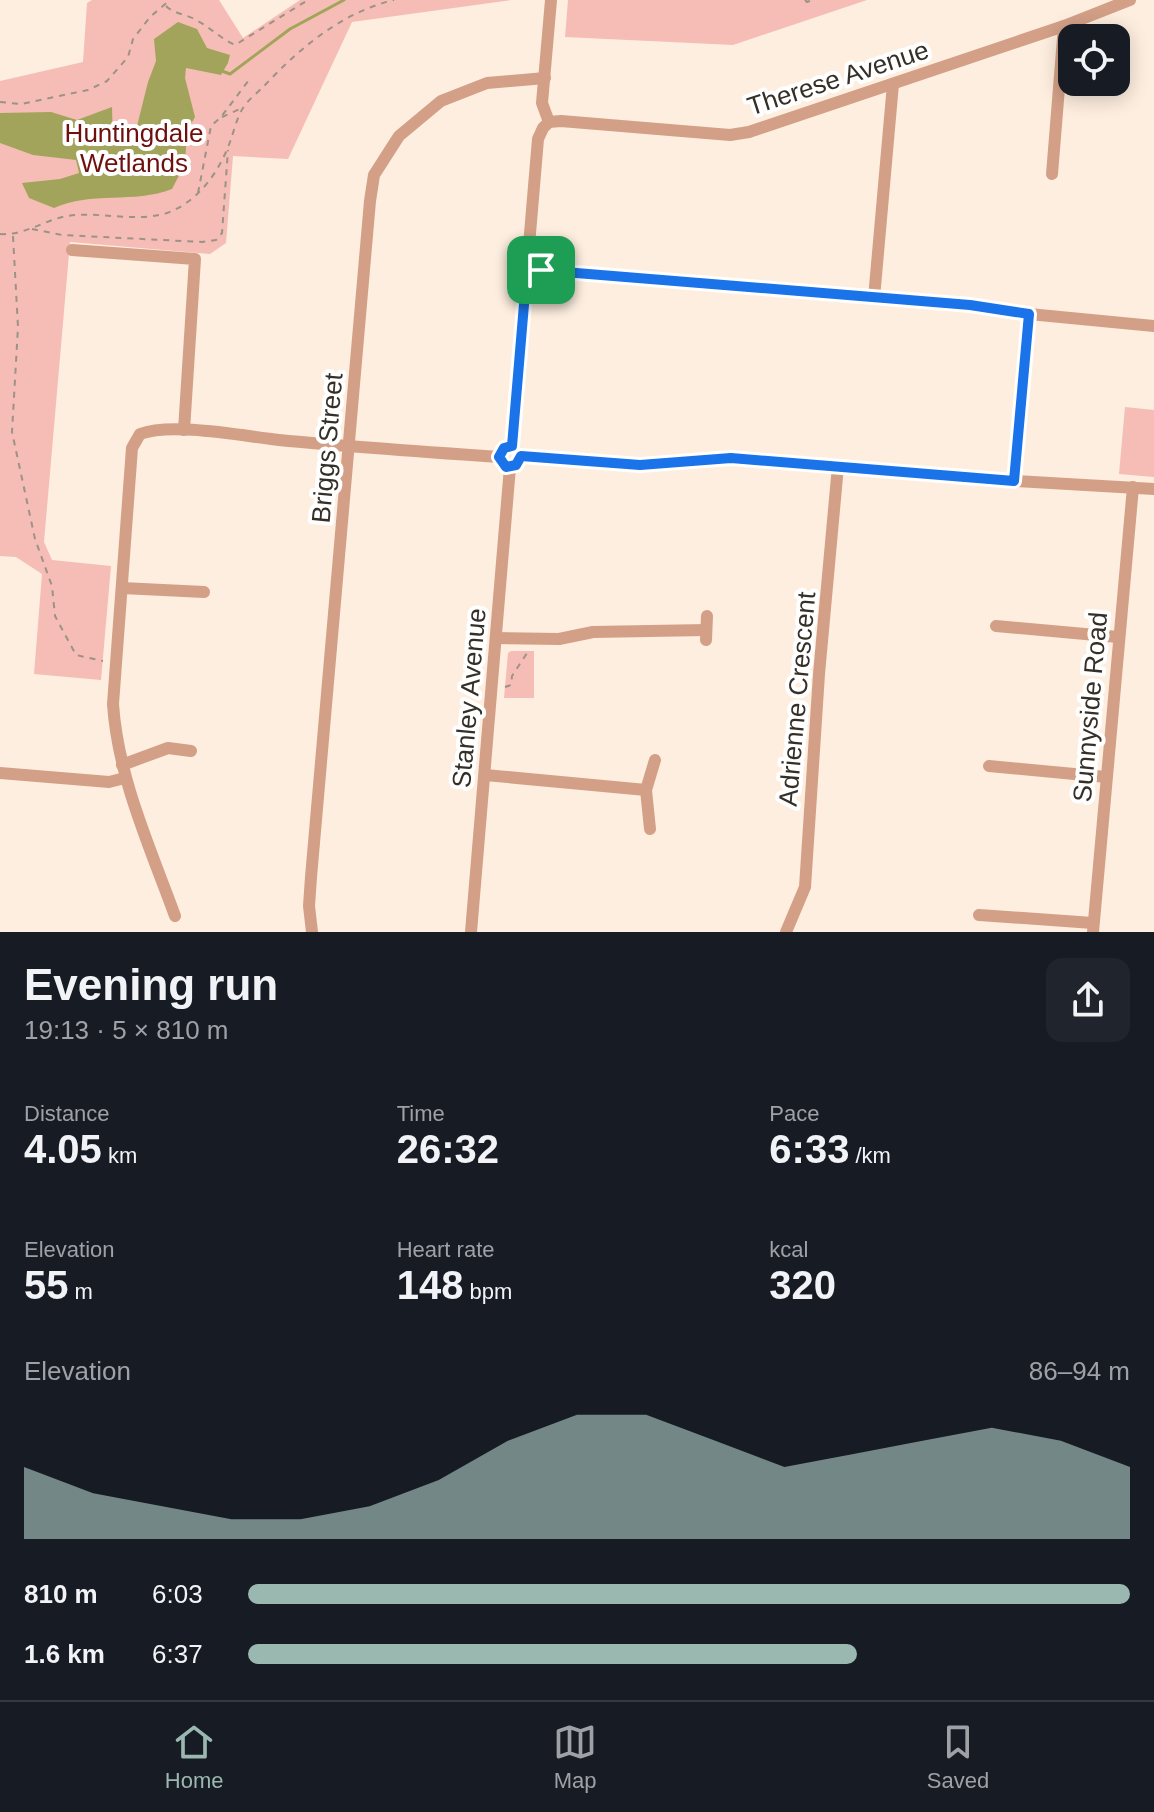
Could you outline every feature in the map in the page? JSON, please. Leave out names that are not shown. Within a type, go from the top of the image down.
[{"type":"street","points":[[512,446],[538,139],[549,122],[542,103],[551,0]]},
{"type":"street","name":"Therese Avenue","points":[[1069,24],[1130,0]]},
{"type":"street","name":"Therese Avenue","points":[[549,122],[730,135],[749,132],[1058,28]]},
{"type":"street","name":"Briggs Street","points":[[312,932],[309,906],[311,877],[374,175],[399,136],[441,101],[487,83],[545,78]]},
{"type":"street","points":[[874,298],[893,84]]},
{"type":"street","points":[[1052,174],[1058,96]]},
{"type":"street","points":[[72,250],[195,259],[184,430]]},
{"type":"street","points":[[527,269],[970,305],[1154,326]]},
{"type":"street","points":[[1014,481],[1029,314]]},
{"type":"street","points":[[175,916],[123,771],[114,729],[113,704],[132,448],[140,434],[154,428],[499,457]]},
{"type":"street","points":[[512,446],[519,450],[521,456],[519,463],[510,467],[503,465],[499,457],[504,448],[512,446]]},
{"type":"street","points":[[521,456],[640,465],[731,458],[1154,489]]},
{"type":"street","name":"Adrienne Crescent","points":[[786,932],[805,887],[819,674],[838,466]]},
{"type":"street","name":"Stanley Avenue","points":[[471,932],[510,467]]},
{"type":"street","name":"Sunnyside Road","points":[[1093,927],[1133,487]]},
{"type":"street","points":[[122,588],[204,592]]},
{"type":"street","points":[[496,638],[559,639],[593,632],[706,635],[707,616]]},
{"type":"street","points":[[996,626],[1118,637]]},
{"type":"street","points":[[0,773],[109,782],[123,771],[168,748],[191,751]]},
{"type":"street","points":[[650,829],[646,790],[655,760]]},
{"type":"street","points":[[989,766],[1106,777]]},
{"type":"street","points":[[485,775],[646,790]]},
{"type":"street","points":[[979,915],[1093,927]]},
{"type":"path","points":[[0,102],[21,104],[88,90],[107,81],[128,57],[133,39],[170,0]]},
{"type":"path","points":[[164,5],[170,11],[193,18],[214,35],[235,45],[308,0]]},
{"type":"path","points":[[221,117],[242,108],[303,49],[341,19],[369,6],[394,0]]},
{"type":"path","points":[[805,0],[812,0]]},
{"type":"path","points":[[197,194],[211,126],[249,80]]},
{"type":"path","points":[[0,234],[13,235],[75,215],[140,217],[167,213],[197,194],[214,175],[228,148],[242,108]]},
{"type":"path","points":[[31,229],[62,235],[202,242],[216,240],[222,233],[228,148]]},
{"type":"path","points":[[13,235],[18,327],[12,432],[35,539],[52,586],[55,616],[76,655],[116,663]]},
{"type":"path","points":[[504,687],[511,685],[512,676],[530,648]]},
{"type":"green space","name":"Huntingdale Wetlands","points":[[92,0],[219,0],[243,38],[300,0],[511,0],[352,22],[288,159],[233,156],[226,243],[210,254],[70,242],[44,542],[52,560],[111,566],[101,680],[34,674],[42,574],[16,557],[0,556],[0,81],[83,62],[87,3]]},
{"type":"green space","points":[[568,0],[867,0],[733,45],[565,37]]},
{"type":"green space","points":[[1125,407],[1154,410],[1154,477],[1119,474]]},
{"type":"green space","points":[[534,651],[534,698],[504,698],[508,653]]},
{"type":"shaded area","points":[[178,22],[197,29],[207,48],[230,55],[221,75],[186,68],[185,78],[195,117],[187,131],[185,164],[172,189],[143,196],[83,200],[54,208],[29,198],[22,183],[60,179],[79,173],[76,160],[33,155],[0,143],[0,113],[51,112],[77,120],[112,107],[113,145],[132,146],[156,61],[154,39]]},
{"type":"waterway","points":[[222,71],[230,74],[290,29],[344,0]]},
{"type":"route","points":[[527,269],[541,270],[970,305],[1029,314],[1014,481],[731,458],[640,465],[521,456],[514,467],[506,467],[499,457],[501,450],[512,446],[527,269]]}]
